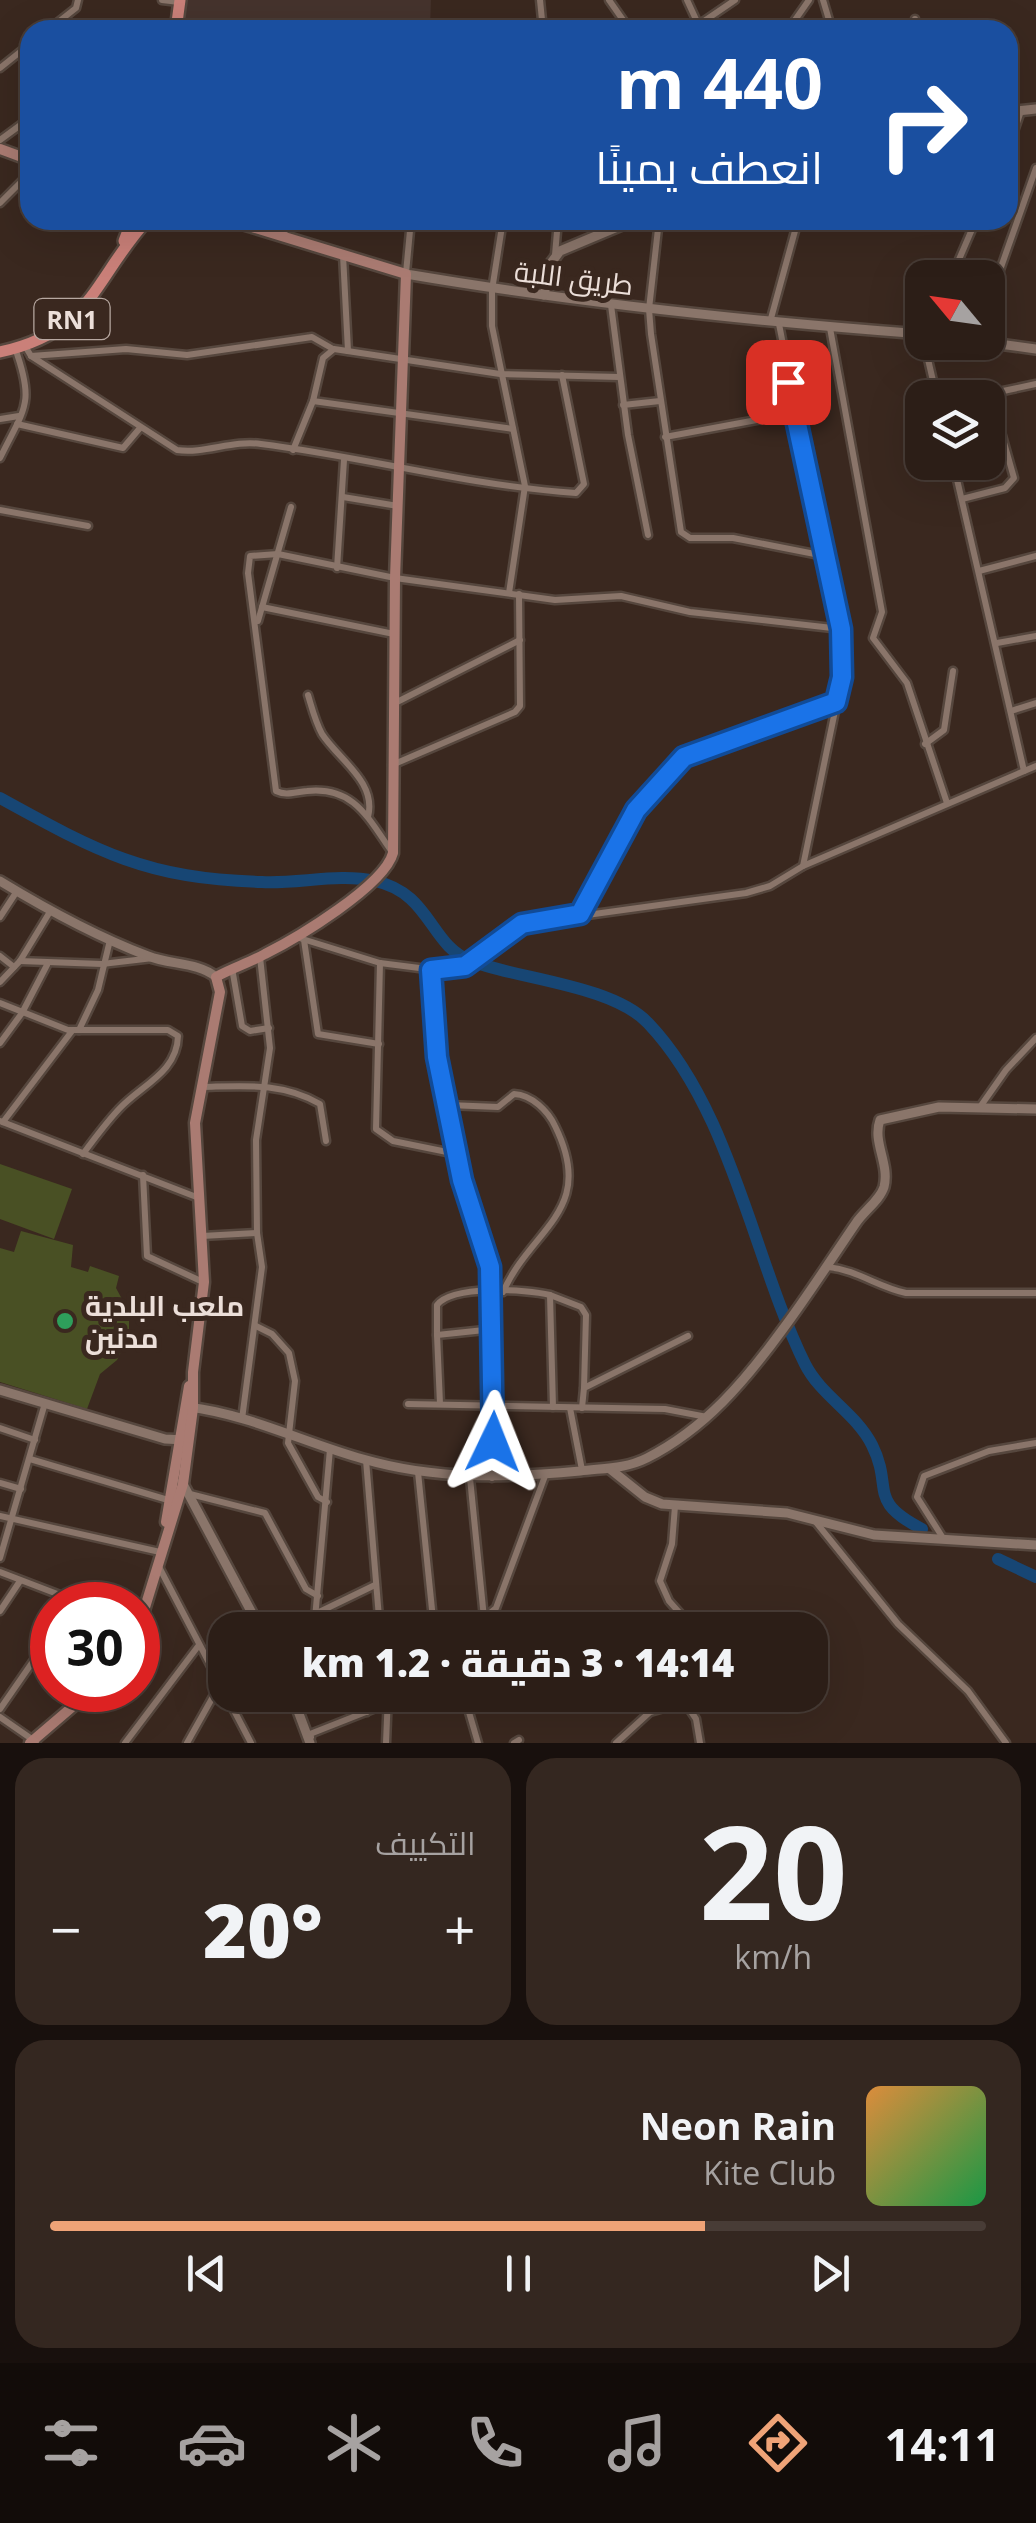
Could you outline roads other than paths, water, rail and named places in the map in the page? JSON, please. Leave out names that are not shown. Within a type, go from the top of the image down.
[{"type":"main road","name":"RN1","points":[[119,254],[128,230]]},
{"type":"main road","name":"RN1","points":[[0,352],[24,350],[76,316],[139,230]]},
{"type":"main road","name":"طريق اللبة","points":[[266,230],[406,274]]},
{"type":"main road","points":[[166,1532],[168,1500],[188,1408],[204,1282],[196,1123],[220,992],[216,977],[299,938],[386,869],[393,853],[395,578],[406,274]]},
{"type":"main road","points":[[152,1582],[166,1532],[185,1489],[182,1445]]},
{"type":"main road","points":[[34,1742],[67,1712]]},
{"type":"street","points":[[61,20],[76,8],[78,0]]},
{"type":"street","points":[[162,0],[180,1]]},
{"type":"street","points":[[707,20],[735,0]]},
{"type":"street","points":[[0,68],[20,52]]},
{"type":"street","points":[[1018,110],[1036,108]]},
{"type":"street","points":[[1018,119],[1021,110]]},
{"type":"street","points":[[1018,219],[1036,168]]},
{"type":"street","points":[[0,203],[20,183]]},
{"type":"street","points":[[284,235],[285,230]]},
{"type":"street","points":[[406,274],[411,230]]},
{"type":"street","points":[[501,230],[492,290],[492,326],[524,486],[510,593]]},
{"type":"street","points":[[544,295],[557,230]]},
{"type":"street","points":[[554,256],[612,230]]},
{"type":"street","points":[[658,230],[649,309],[660,401],[684,537],[734,538],[826,556]]},
{"type":"street","points":[[796,230],[774,324],[841,629],[842,677],[802,866]]},
{"type":"street","points":[[959,260],[972,230]]},
{"type":"street","points":[[1004,260],[1014,230]]},
{"type":"street","points":[[343,254],[348,351]]},
{"type":"street","name":"طريق اللبة","points":[[406,274],[492,290],[612,305],[905,335]]},
{"type":"street","points":[[612,305],[623,406],[648,536]]},
{"type":"street","points":[[830,328],[882,612],[873,638],[907,683],[947,803]]},
{"type":"street","points":[[24,350],[198,354],[312,336],[334,350],[500,374],[619,377]]},
{"type":"street","points":[[1005,345],[1036,349]]},
{"type":"street","points":[[0,458],[29,393],[24,350]]},
{"type":"street","points":[[24,350],[177,450],[235,442],[576,493],[584,484],[562,375]]},
{"type":"street","points":[[293,450],[313,401],[323,358],[334,350]]},
{"type":"street","points":[[1005,390],[1036,384]]},
{"type":"street","points":[[313,401],[513,429]]},
{"type":"street","points":[[623,406],[660,401]]},
{"type":"street","points":[[666,437],[794,413]]},
{"type":"street","points":[[0,420],[19,420],[112,447],[126,446],[140,428]]},
{"type":"street","points":[[962,498],[1005,488],[1014,478],[1005,446]]},
{"type":"street","points":[[337,568],[344,460]]},
{"type":"street","points":[[958,480],[1024,771]]},
{"type":"street","points":[[343,498],[398,506]]},
{"type":"street","points":[[256,627],[291,507]]},
{"type":"street","points":[[0,510],[88,526]]},
{"type":"street","points":[[393,853],[362,808],[337,791],[276,791],[248,563],[257,553],[395,578],[555,600],[621,596],[690,612],[841,629]]},
{"type":"street","points":[[979,571],[1036,556]]},
{"type":"street","points":[[392,766],[516,712],[522,701],[519,594]]},
{"type":"street","points":[[262,608],[395,634]]},
{"type":"street","points":[[996,643],[1036,636]]},
{"type":"street","points":[[394,704],[520,640]]},
{"type":"street","points":[[925,744],[944,730],[952,671]]},
{"type":"street","points":[[308,694],[322,733],[366,787],[371,806],[368,818]]},
{"type":"street","points":[[580,914],[636,810],[684,757],[836,702]]},
{"type":"street","points":[[1011,712],[1036,703]]},
{"type":"street","points":[[378,1044],[318,1034],[299,938],[380,964],[431,970],[465,966],[522,924],[746,894],[770,886],[802,866],[1036,766]]},
{"type":"street","points":[[0,881],[110,940],[152,958],[200,968],[216,977]]},
{"type":"street","points":[[0,918],[16,891]]},
{"type":"street","points":[[0,982],[17,964],[52,908]]},
{"type":"street","points":[[110,940],[105,964],[76,1030],[2,1121],[198,1198]]},
{"type":"street","points":[[0,956],[17,964],[48,965],[152,958]]},
{"type":"street","points":[[242,1419],[262,1267],[256,1233],[256,1140],[269,1028],[260,957]]},
{"type":"street","points":[[380,964],[375,1114],[378,1135],[457,1154]]},
{"type":"street","points":[[0,1043],[48,965]]},
{"type":"street","points":[[232,968],[243,1028],[269,1028]]},
{"type":"street","points":[[431,970],[437,1057],[468,1202],[488,1258],[496,1406],[492,1479]]},
{"type":"street","points":[[0,1002],[76,1030],[168,1030],[178,1040],[164,1072],[118,1110],[83,1154]]},
{"type":"street","points":[[979,1108],[1006,1070],[1036,1038]]},
{"type":"street","points":[[202,1086],[264,1085],[296,1092],[320,1104],[326,1141]]},
{"type":"street","points":[[447,1105],[498,1106],[514,1094],[524,1095],[550,1116],[566,1152],[568,1179],[564,1204],[531,1254],[515,1268],[504,1292]]},
{"type":"street","points":[[188,1408],[242,1419],[366,1460],[470,1478],[610,1469],[646,1458],[730,1398],[814,1288],[885,1184],[877,1131],[880,1120],[915,1110],[1036,1109]]},
{"type":"street","points":[[143,1175],[147,1256],[204,1282]]},
{"type":"street","points":[[201,1236],[256,1233]]},
{"type":"street","points":[[828,1267],[858,1273],[886,1288],[906,1293],[1036,1292]]},
{"type":"street","points":[[440,1404],[436,1309],[442,1298],[504,1292],[550,1295],[581,1307],[586,1315],[582,1408]]},
{"type":"street","points":[[550,1295],[553,1407]]},
{"type":"street","points":[[256,1326],[282,1343],[295,1367],[290,1450],[310,1485],[327,1502]]},
{"type":"street","points":[[437,1335],[494,1329]]},
{"type":"street","points":[[584,1388],[688,1336]]},
{"type":"street","points":[[0,1390],[182,1445]]},
{"type":"street","points":[[0,1558],[45,1403]]},
{"type":"street","points":[[408,1404],[664,1410],[708,1417]]},
{"type":"street","points":[[570,1408],[582,1470]]},
{"type":"street","points":[[0,1428],[35,1440]]},
{"type":"street","points":[[944,1538],[917,1497],[924,1476],[989,1451],[1036,1443]]},
{"type":"street","points":[[317,1612],[330,1450]]},
{"type":"street","points":[[30,1460],[168,1500]]},
{"type":"street","points":[[366,1460],[378,1612]]},
{"type":"street","points":[[175,1463],[250,1612]]},
{"type":"street","points":[[610,1469],[646,1497],[675,1506],[787,1513],[856,1533],[1036,1545]]},
{"type":"street","points":[[418,1472],[431,1612]]},
{"type":"street","points":[[490,1612],[499,1602],[545,1476]]},
{"type":"street","points":[[470,1478],[483,1612]]},
{"type":"street","points":[[0,1483],[21,1489]]},
{"type":"street","points":[[185,1489],[265,1513],[306,1589],[318,1596]]},
{"type":"street","points":[[675,1506],[672,1544],[660,1581],[679,1612]]},
{"type":"street","points":[[0,1516],[159,1558],[208,1661]]},
{"type":"street","points":[[814,1520],[898,1624],[968,1691],[1006,1743]]},
{"type":"street","points":[[0,1572],[30,1585]]},
{"type":"street","points":[[0,1611],[20,1581]]},
{"type":"street","points":[[321,1612],[374,1585]]},
{"type":"street","points":[[126,1743],[200,1645]]},
{"type":"street","points":[[30,1667],[0,1713],[34,1742]]},
{"type":"street","points":[[187,1743],[208,1706]]},
{"type":"street","points":[[234,1712],[249,1742]]},
{"type":"street","points":[[300,1712],[311,1740],[367,1712]]},
{"type":"street","points":[[386,1743],[388,1712]]},
{"type":"street","points":[[469,1712],[478,1743]]},
{"type":"street","points":[[616,1743],[650,1712]]},
{"type":"street","points":[[691,1712],[700,1743]]},
{"type":"waterway","points":[[0,798],[96,848],[154,868],[222,880],[347,878],[394,887],[408,896],[457,954],[491,967],[589,991],[632,1010],[648,1023],[676,1058],[700,1098],[738,1186],[805,1364],[872,1445],[887,1501],[922,1529]]},
{"type":"waterway","points":[[998,1559],[1036,1577]]},
{"type":"place","name":"ملعب البلدية مدنين","points":[[65,1321]]}]
